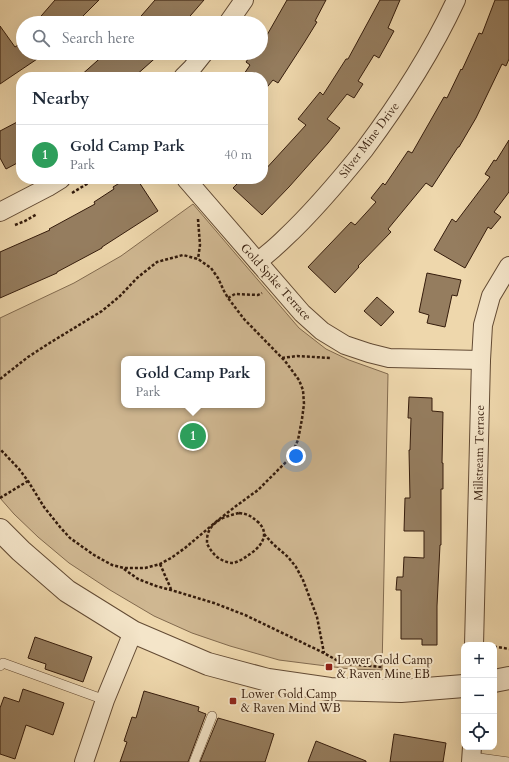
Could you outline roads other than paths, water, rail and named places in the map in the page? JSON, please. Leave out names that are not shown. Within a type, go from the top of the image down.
[{"type":"street","points":[[233,16],[244,0]]},
{"type":"street","name":"Silver Mine Drive","points":[[258,262],[285,239],[320,203],[378,131],[414,79],[456,0]]},
{"type":"street","points":[[187,72],[198,60]]},
{"type":"street","points":[[0,212],[53,184]]},
{"type":"street","name":"Gold Spike Terrace","points":[[190,184],[302,314],[322,331],[345,345],[389,358],[481,360]]},
{"type":"street","name":"Millstream Terrace","points":[[474,642],[483,325],[491,296],[509,266]]},
{"type":"street","points":[[0,530],[21,551],[67,590],[133,632],[208,664],[268,680],[330,689],[401,691],[461,686]]},
{"type":"street","points":[[84,762],[105,700],[133,632]]},
{"type":"street","points":[[497,680],[509,678]]},
{"type":"lane","points":[[0,666],[3,663],[105,700]]},
{"type":"lane","points":[[194,762],[212,716]]},
{"type":"lane","points":[[472,755],[509,762]]},
{"type":"place","name":"Gold Camp Park","points":[[193,436]]},
{"type":"place","name":"Lower Gold Camp & Raven Mine EB","points":[[329,667]]},
{"type":"place","name":"Lower Gold Camp & Raven Mind WB","points":[[233,701]]}]
